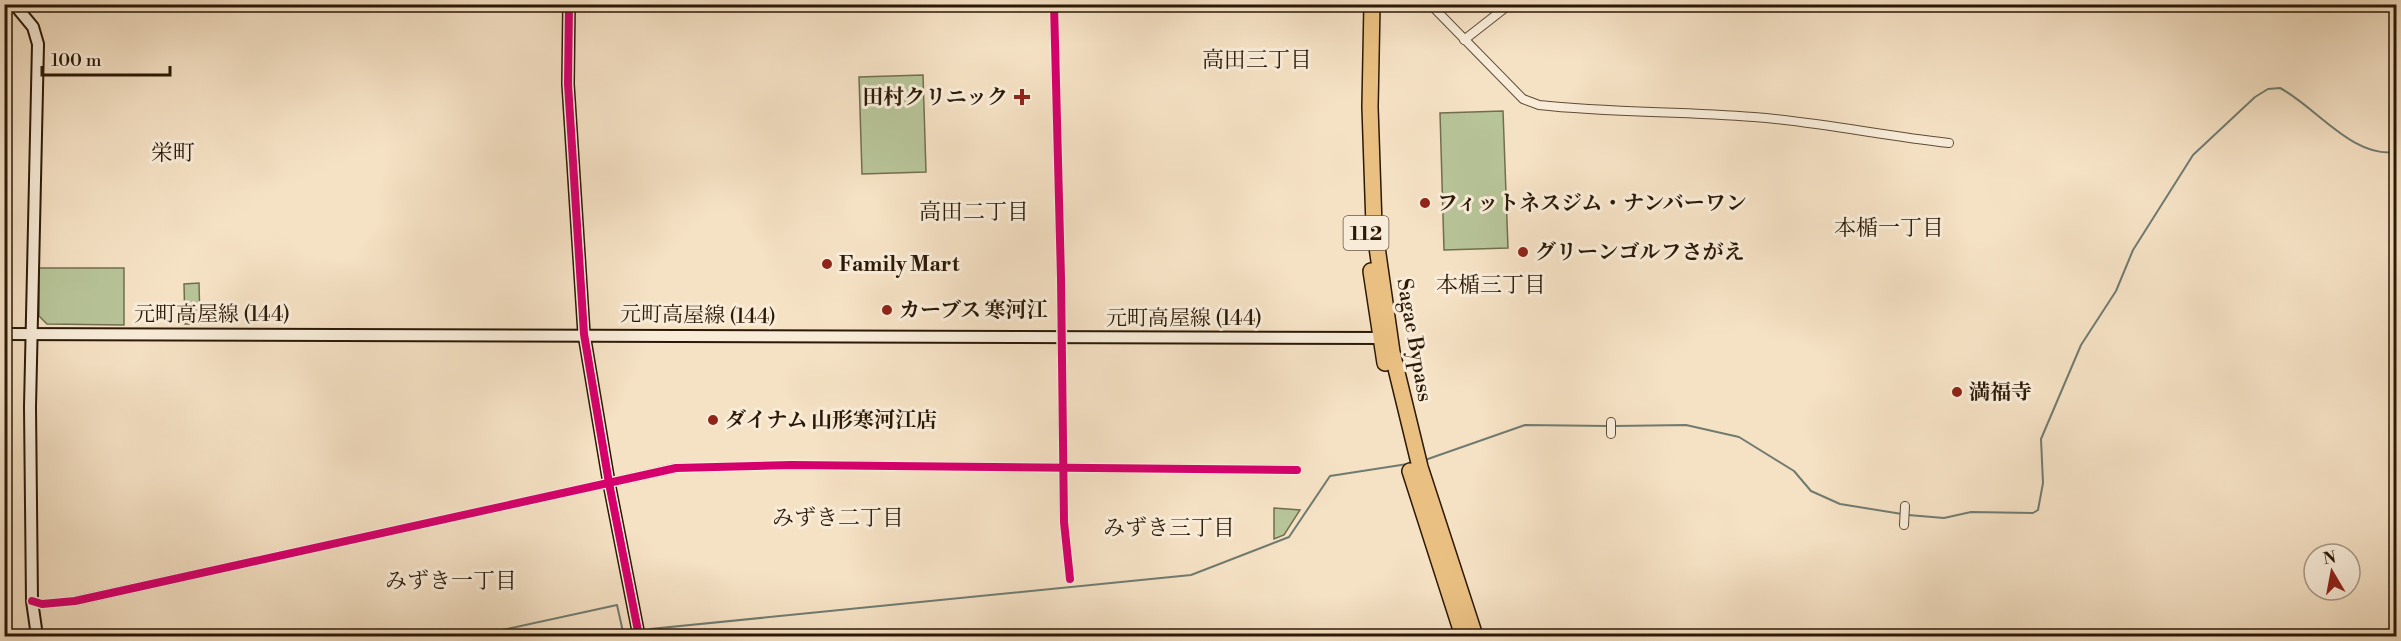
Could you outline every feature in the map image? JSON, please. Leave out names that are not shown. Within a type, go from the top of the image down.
[{"type":"highway","name":"Sagae Bypass","points":[[1363,4],[1365,228],[1413,462],[1463,636]]},
{"type":"highway","name":"Sagae Bypass","points":[[1372,4],[1370,107],[1374,226],[1386,338]]},
{"type":"highway","name":"Sagae Bypass","points":[[1413,462],[1475,636]]},
{"type":"main road","points":[[14,4],[33,27],[38,44],[30,407],[32,602],[37,636]]},
{"type":"main road","points":[[568,4],[568,84],[584,334],[609,483],[639,636]]},
{"type":"main road","name":"元町高屋線 (144)","points":[[4,334],[1386,338]]},
{"type":"street","points":[[1054,4],[1064,522],[1070,579]]},
{"type":"street","points":[[1430,4],[1523,99],[1539,105],[1775,118],[1850,127],[1876,135],[1949,143]]},
{"type":"street","points":[[1464,40],[1510,4]]},
{"type":"street","points":[[1611,422],[1611,434]]},
{"type":"street","points":[[32,602],[42,604],[75,601],[676,468],[791,465],[1297,470]]},
{"type":"street","points":[[1904,525],[1905,506]]},
{"type":"green space","points":[[923,75],[926,172],[862,174],[859,77]]},
{"type":"green space","points":[[1503,111],[1508,248],[1444,250],[1440,113]]},
{"type":"green space","points":[[39,268],[124,268],[124,325],[47,324],[39,316]]},
{"type":"green space","points":[[199,283],[200,324],[185,324],[184,284]]},
{"type":"green space","points":[[1274,508],[1300,510],[1284,535],[1274,539]]},
{"type":"waterway","points":[[1908,515],[1944,518],[1971,512],[2033,513],[2038,510],[2043,483],[2041,439],[2081,345],[2116,291],[2133,250],[2193,155],[2255,97],[2268,89],[2280,88],[2294,96],[2349,139],[2380,152],[2396,152]]},
{"type":"waterway","points":[[1425,460],[1525,425],[1608,426]]},
{"type":"waterway","points":[[1614,426],[1686,425],[1739,437],[1794,471],[1811,491],[1840,504],[1902,514]]},
{"type":"waterway","points":[[650,629],[1191,575],[1289,537],[1330,476],[1414,463]]},
{"type":"waterway","points":[[475,636],[617,605],[623,632]]},
{"type":"cycle path","points":[[569,4],[568,84],[584,334],[609,483],[639,636]]},
{"type":"cycle path","points":[[1054,4],[1064,522],[1070,579]]},
{"type":"cycle path","points":[[32,601],[42,604],[75,601],[676,468],[791,465],[1297,470]]},
{"type":"place","name":"田村クリニック","points":[[1022,97]]},
{"type":"place","name":"フィットネスジム・ナンバーワン","points":[[1425,203]]},
{"type":"place","name":"グリーンゴルフさがえ","points":[[1523,252]]},
{"type":"place","name":"Family Mart","points":[[827,264]]},
{"type":"place","name":"カーブス 寒河江","points":[[887,310]]},
{"type":"place","name":"満福寺","points":[[1957,392]]},
{"type":"place","name":"ダイナム 山形寒河江店","points":[[713,420]]},
{"type":"district","name":"高田三丁目","points":[[1257,59]]},
{"type":"district","name":"栄町","points":[[173,152]]},
{"type":"district","name":"高田二丁目","points":[[974,211]]},
{"type":"district","name":"本楯一丁目","points":[[1889,227]]},
{"type":"district","name":"本楯三丁目","points":[[1491,284]]},
{"type":"district","name":"みずき二丁目","points":[[838,517]]},
{"type":"district","name":"みずき三丁目","points":[[1169,527]]},
{"type":"district","name":"みずき一丁目","points":[[451,580]]}]
